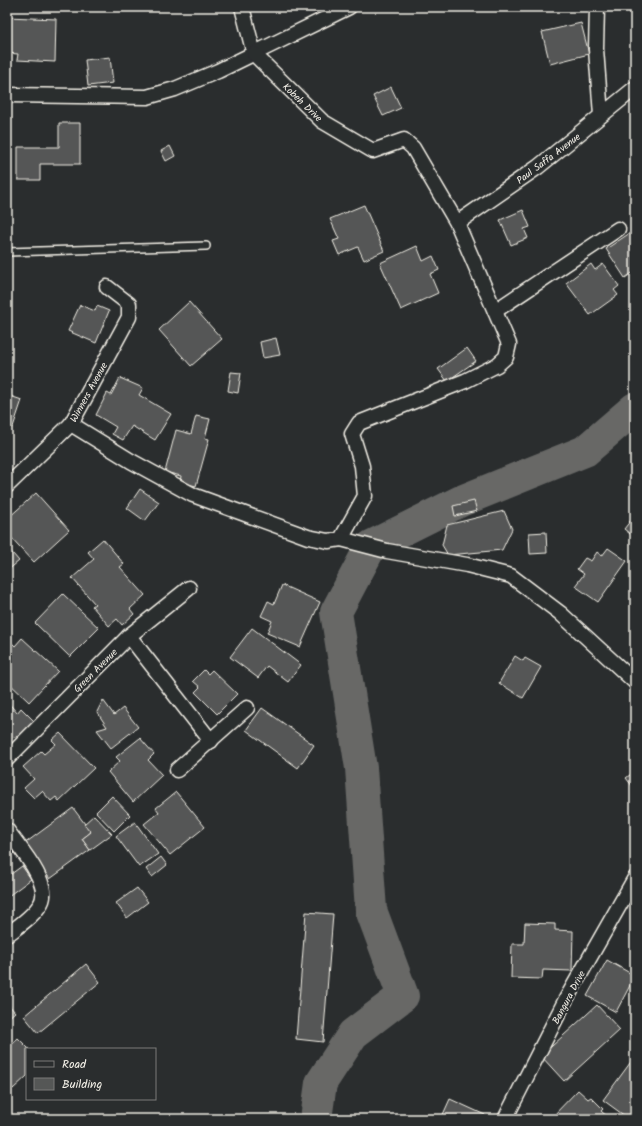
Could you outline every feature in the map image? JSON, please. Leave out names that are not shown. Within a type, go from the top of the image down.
[{"type":"street","points":[[242,7],[254,54]]},
{"type":"street","points":[[7,95],[147,97],[175,89],[254,54],[349,7]]},
{"type":"street","points":[[597,7],[596,49],[601,115]]},
{"type":"street","name":"Kobeh Drive","points":[[254,54],[322,121],[373,151],[404,140],[413,148],[457,223],[509,344],[506,357],[490,368],[465,381],[359,422],[352,434],[362,466],[365,496],[341,539]]},
{"type":"street","name":"Paul Saffa Avenue","points":[[457,223],[538,167],[635,88]]},
{"type":"street","points":[[495,311],[618,229]]},
{"type":"street","name":"Winners Avenue","points":[[7,486],[72,424],[129,317],[129,304],[107,287]]},
{"type":"street","points":[[72,424],[131,461],[193,495],[308,537],[328,541],[341,539],[387,551],[467,565],[511,576],[560,613],[635,682]]},
{"type":"street","name":"Green Avenue","points":[[7,759],[129,636],[189,588]]},
{"type":"street","points":[[129,636],[211,741]]},
{"type":"street","points":[[178,770],[247,708]]},
{"type":"street","points":[[7,830],[41,882],[42,902],[37,910],[7,935]]},
{"type":"street","name":"Bangura Drive","points":[[505,1119],[565,1001],[635,878]]},
{"type":"lane","points":[[7,252],[206,246]]},
{"type":"building","points":[[308,7],[324,7],[324,8],[310,12]]},
{"type":"building","points":[[7,17],[56,19],[55,62],[17,60],[18,54],[7,53]]},
{"type":"building","points":[[581,23],[589,54],[550,64],[542,32]]},
{"type":"building","points":[[110,57],[113,83],[88,86],[85,60]]},
{"type":"building","points":[[391,87],[401,108],[383,116],[373,96]]},
{"type":"building","points":[[59,123],[80,123],[80,164],[40,164],[40,180],[18,180],[18,147],[59,147]]},
{"type":"building","points":[[170,146],[175,156],[166,161],[161,151]]},
{"type":"building","points":[[364,205],[384,251],[364,260],[358,247],[339,255],[333,241],[339,239],[330,219]]},
{"type":"building","points":[[523,210],[530,227],[524,229],[528,238],[511,245],[500,220]]},
{"type":"building","points":[[630,233],[635,241],[635,271],[625,278],[606,249]]},
{"type":"building","points":[[417,246],[423,261],[433,256],[439,270],[430,274],[438,293],[401,310],[380,263]]},
{"type":"building","points":[[591,264],[595,270],[603,264],[619,286],[614,290],[618,295],[590,315],[566,283]]},
{"type":"building","points":[[189,302],[222,339],[191,366],[159,330]]},
{"type":"building","points":[[80,305],[95,311],[97,306],[109,311],[96,343],[68,331]]},
{"type":"building","points":[[276,338],[280,355],[263,358],[260,342]]},
{"type":"building","points":[[467,348],[476,361],[447,381],[438,369]]},
{"type":"building","points":[[231,372],[241,373],[238,393],[228,391]]},
{"type":"building","points":[[120,378],[143,388],[139,395],[171,414],[155,440],[132,426],[123,440],[112,434],[116,427],[96,415],[107,393],[111,395]]},
{"type":"building","points":[[7,395],[22,400],[13,427],[7,425]]},
{"type":"building","points":[[196,416],[210,419],[205,438],[209,439],[196,486],[180,482],[181,476],[165,472],[176,430],[191,434]]},
{"type":"building","points":[[140,489],[159,502],[145,521],[127,508]]},
{"type":"building","points":[[36,493],[69,530],[34,562],[7,533],[7,519]]},
{"type":"building","points":[[474,501],[477,511],[455,516],[453,506]]},
{"type":"building","points":[[504,511],[512,529],[502,550],[448,555],[442,545],[447,525]]},
{"type":"building","points":[[635,515],[635,536],[634,537],[624,529]]},
{"type":"building","points":[[546,532],[547,553],[530,554],[529,533]]},
{"type":"building","points":[[103,539],[124,564],[120,567],[145,595],[130,609],[134,614],[122,625],[117,619],[109,626],[92,606],[95,604],[72,578],[94,559],[88,552]]},
{"type":"building","points":[[7,547],[19,561],[7,571]]},
{"type":"building","points":[[608,548],[627,561],[598,602],[575,586],[584,574],[577,569],[585,558],[591,561],[597,552],[602,556]]},
{"type":"building","points":[[282,585],[320,602],[300,647],[267,633],[272,621],[261,616],[268,601],[274,604]]},
{"type":"building","points":[[63,594],[99,628],[70,657],[35,623]]},
{"type":"building","points":[[252,628],[301,665],[288,682],[267,666],[258,678],[230,657]]},
{"type":"building","points":[[22,638],[58,671],[29,702],[7,681],[7,646],[11,642],[15,646]]},
{"type":"building","points":[[515,656],[523,661],[525,658],[541,667],[523,698],[499,683]]},
{"type":"building","points":[[204,670],[208,674],[212,670],[237,694],[217,714],[195,692],[200,687],[193,681]]},
{"type":"building","points":[[103,700],[114,715],[123,708],[138,727],[111,748],[97,730],[107,727],[97,712]]},
{"type":"building","points":[[7,701],[17,713],[21,708],[34,721],[19,736],[7,739]]},
{"type":"building","points":[[262,708],[314,745],[298,768],[246,730]]},
{"type":"building","points":[[60,733],[94,768],[59,801],[56,797],[51,801],[42,791],[34,798],[24,788],[34,779],[23,767],[41,751],[44,754],[56,744],[52,740]]},
{"type":"building","points":[[140,738],[154,754],[148,760],[162,775],[133,802],[108,772],[120,761],[116,757]]},
{"type":"building","points":[[635,771],[635,786],[633,787],[626,778]]},
{"type":"building","points":[[176,792],[205,827],[170,855],[144,824],[159,812],[156,808]]},
{"type":"building","points":[[112,796],[130,815],[114,831],[96,812]]},
{"type":"building","points":[[73,808],[91,832],[82,839],[90,850],[50,879],[24,844]]},
{"type":"building","points":[[94,815],[112,834],[90,850],[82,839],[91,832],[84,824]]},
{"type":"building","points":[[135,822],[158,854],[139,867],[116,836]]},
{"type":"building","points":[[161,857],[167,865],[152,877],[146,869]]},
{"type":"building","points":[[22,866],[31,879],[7,897],[7,877]]},
{"type":"building","points":[[137,888],[148,902],[127,918],[116,903]]},
{"type":"building","points":[[306,912],[333,914],[323,1042],[296,1039]]},
{"type":"building","points":[[525,923],[555,924],[555,930],[573,931],[572,971],[543,970],[542,979],[511,978],[512,944],[524,944]]},
{"type":"building","points":[[607,960],[635,976],[616,1012],[587,996]]},
{"type":"building","points":[[86,964],[100,982],[38,1033],[24,1016]]},
{"type":"building","points":[[7,1003],[15,1012],[7,1019]]},
{"type":"building","points":[[597,1005],[620,1030],[564,1081],[541,1056]]},
{"type":"building","points":[[18,1038],[28,1048],[26,1048],[26,1077],[13,1089],[7,1083],[7,1048]]},
{"type":"building","points":[[633,1059],[635,1061],[635,1114],[631,1119],[629,1119],[603,1100]]},
{"type":"building","points":[[578,1090],[588,1099],[591,1097],[603,1109],[601,1111],[610,1119],[554,1119],[552,1117]]},
{"type":"building","points":[[450,1099],[485,1115],[483,1119],[441,1119]]},
{"type":"waterway","points":[[316,1119],[321,1083],[353,1034],[403,996],[371,910],[361,768],[336,612],[371,546],[461,501],[585,451],[635,408]]}]
